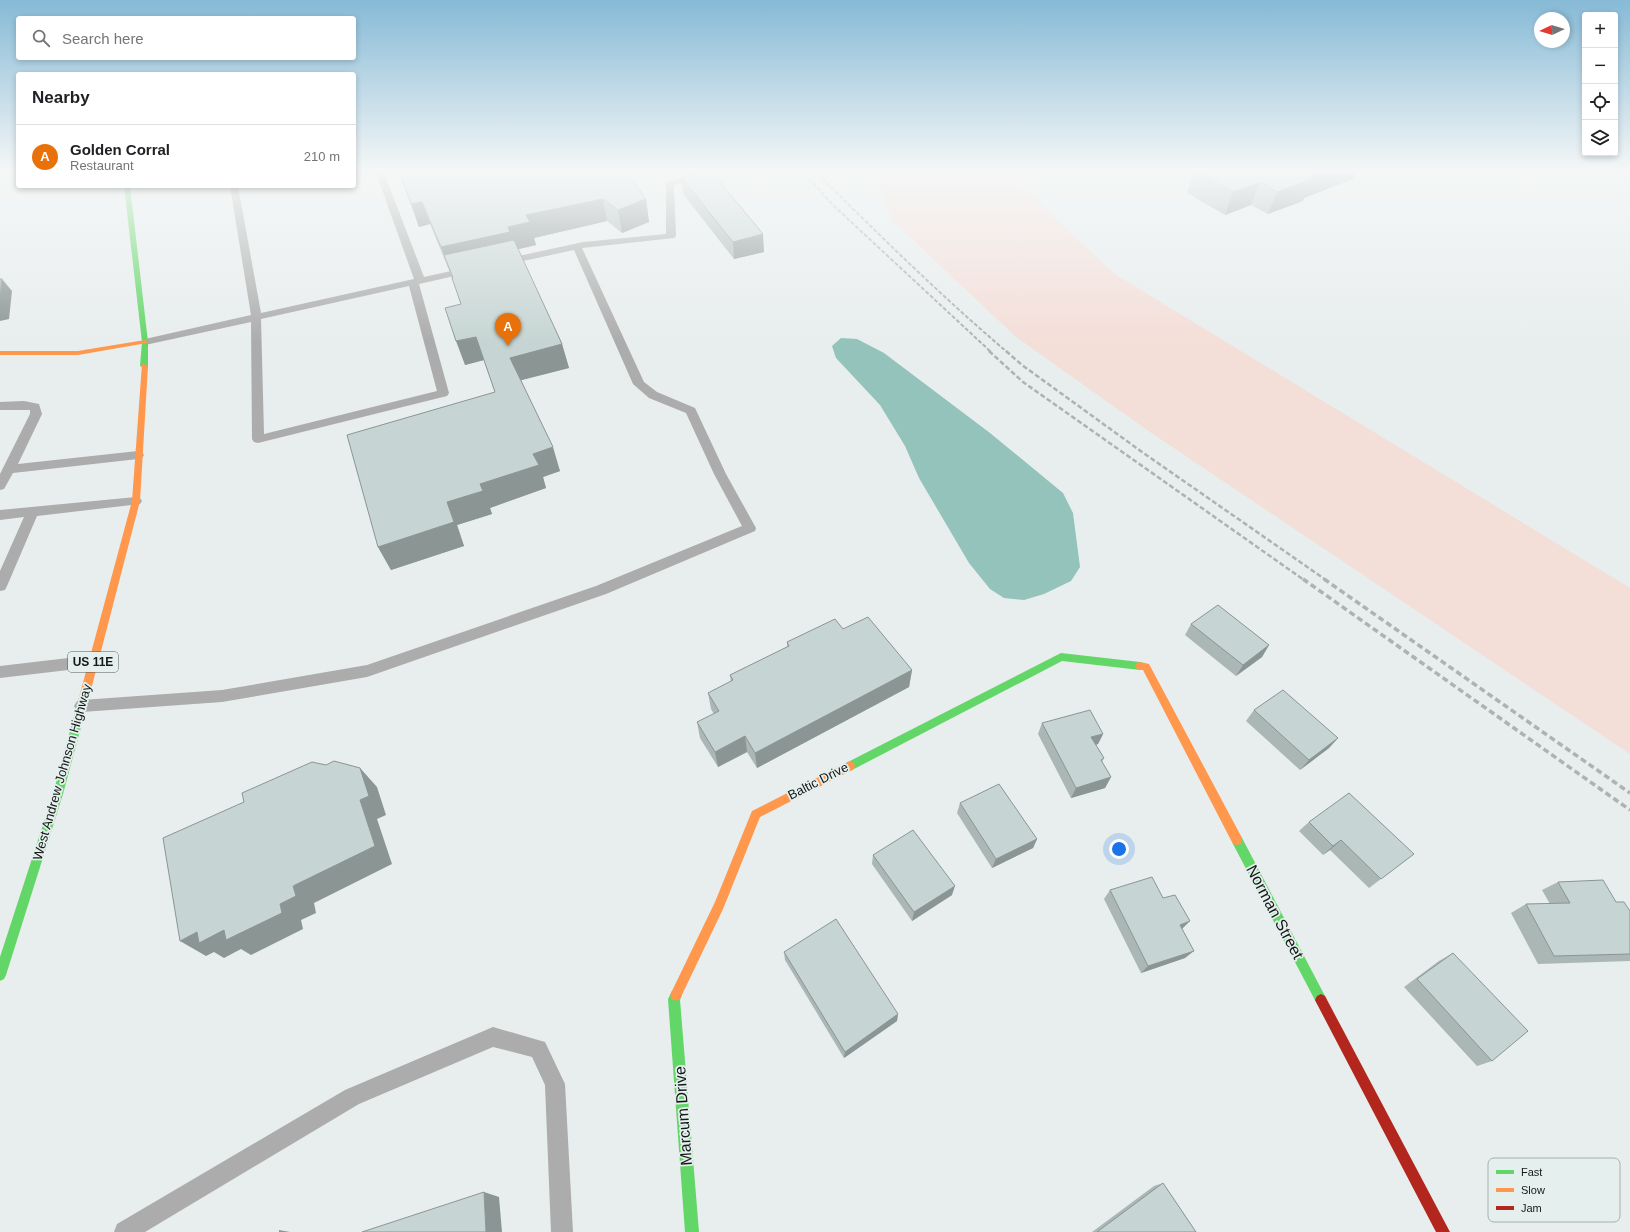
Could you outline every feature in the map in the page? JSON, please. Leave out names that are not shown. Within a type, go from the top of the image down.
[{"type":"street","name":"West Andrew Johnson Highway","points":[[0,975],[58,794],[136,501],[145,342],[133,227]]},
{"type":"street","points":[[0,353],[78,353],[145,342]]},
{"type":"street","name":"Baltic Drive","points":[[674,999],[719,905],[756,814],[1061,657]]},
{"type":"street","name":"Norman Street","points":[[1061,657],[1146,667],[1443,1232]]},
{"type":"street","name":"Marcum Drive","points":[[674,999],[692,1232]]},
{"type":"lane","points":[[241,227],[256,317],[258,439],[443,393],[416,281],[398,227]]},
{"type":"lane","points":[[498,264],[577,247],[671,236],[671,227]]},
{"type":"lane","points":[[82,706],[222,696],[367,671],[601,590],[750,528],[720,474],[690,410],[653,395],[639,384],[577,247]]},
{"type":"lane","points":[[145,342],[475,269]]},
{"type":"lane","points":[[0,406],[24,405],[35,407],[36,414],[10,469],[0,486]]},
{"type":"lane","points":[[10,469],[138,455]]},
{"type":"lane","points":[[0,514],[136,501]]},
{"type":"lane","points":[[0,586],[4,566],[33,511]]},
{"type":"lane","points":[[0,672],[94,661]]},
{"type":"lane","points":[[125,1232],[352,1098],[493,1037],[538,1049],[554,1084],[562,1232]]},
{"type":"shaded area","points":[[900,227],[1065,227],[1113,273],[1630,588],[1630,754],[1147,430],[1015,336]]},
{"type":"shaded area","points":[[841,338],[857,339],[884,353],[990,433],[1063,493],[1073,513],[1080,567],[1071,581],[1044,594],[1024,600],[1004,598],[990,589],[969,563],[919,478],[905,446],[880,405],[836,358],[832,346]]},
{"type":"building","points":[[433,227],[508,227],[510,232],[441,247]]},
{"type":"building","points":[[721,227],[758,227],[763,234],[733,242]]},
{"type":"building","points":[[514,240],[562,344],[510,358],[553,447],[533,454],[539,465],[480,484],[483,491],[447,502],[454,522],[378,547],[347,435],[495,392],[476,337],[456,341],[445,308],[461,304],[444,255]]},
{"type":"building","points":[[0,279],[2,279],[0,299]]},
{"type":"building","points":[[1218,605],[1269,645],[1243,665],[1191,624]]},
{"type":"building","points":[[868,617],[912,670],[755,753],[745,736],[715,752],[697,722],[719,711],[708,693],[733,680],[730,675],[789,646],[787,642],[835,619],[843,629]]},
{"type":"building","points":[[1283,690],[1338,738],[1309,760],[1254,710]]},
{"type":"building","points":[[1090,710],[1103,734],[1091,737],[1104,758],[1101,760],[1111,777],[1076,788],[1042,723]]},
{"type":"building","points":[[334,761],[360,768],[369,796],[360,800],[375,846],[293,886],[296,896],[280,904],[282,913],[226,940],[224,930],[199,943],[197,932],[180,941],[163,838],[244,802],[242,793],[312,762],[326,765]]},
{"type":"building","points":[[999,784],[1037,839],[996,859],[960,803]]},
{"type":"building","points":[[1349,793],[1414,854],[1381,879],[1341,840],[1333,846],[1309,822]]},
{"type":"building","points":[[913,830],[955,886],[914,912],[873,855]]},
{"type":"building","points":[[1152,877],[1163,898],[1175,895],[1190,921],[1180,925],[1194,951],[1148,966],[1110,890]]},
{"type":"building","points":[[1603,880],[1616,902],[1624,902],[1630,911],[1630,954],[1554,956],[1526,904],[1570,903],[1558,882]]},
{"type":"building","points":[[836,919],[898,1014],[845,1052],[784,952]]},
{"type":"building","points":[[1453,953],[1528,1031],[1492,1061],[1417,979]]},
{"type":"building","points":[[1163,1183],[1196,1232],[1097,1232]]},
{"type":"building","points":[[484,1192],[486,1232],[362,1232]]},
{"type":"railway","points":[[857,227],[991,352]]},
{"type":"railway","points":[[872,227],[957,308],[1007,352]]},
{"type":"railway","points":[[989,351],[1023,382],[1304,580]]},
{"type":"railway","points":[[1006,351],[1022,365],[1142,452],[1326,580]]},
{"type":"railway","points":[[1303,579],[1630,810]]},
{"type":"railway","points":[[1324,579],[1630,793]]},
{"type":"traffic: fast","points":[[132,227],[145,342],[144,366]]},
{"type":"traffic: fast","points":[[850,766],[1061,657],[1140,666]]},
{"type":"traffic: fast","points":[[0,975],[58,794],[82,705]]},
{"type":"traffic: fast","points":[[1237,840],[1321,1000]]},
{"type":"traffic: fast","points":[[676,995],[674,999],[692,1232]]},
{"type":"traffic: slow","points":[[0,353],[78,353],[145,342]]},
{"type":"traffic: slow","points":[[82,705],[136,501],[144,366]]},
{"type":"traffic: slow","points":[[1140,666],[1146,667],[1237,840]]},
{"type":"traffic: slow","points":[[676,995],[719,905],[756,814],[850,766]]},
{"type":"traffic: jam","points":[[1321,1000],[1443,1232]]},
{"type":"place","name":"Golden Corral","points":[[508,346]]}]
